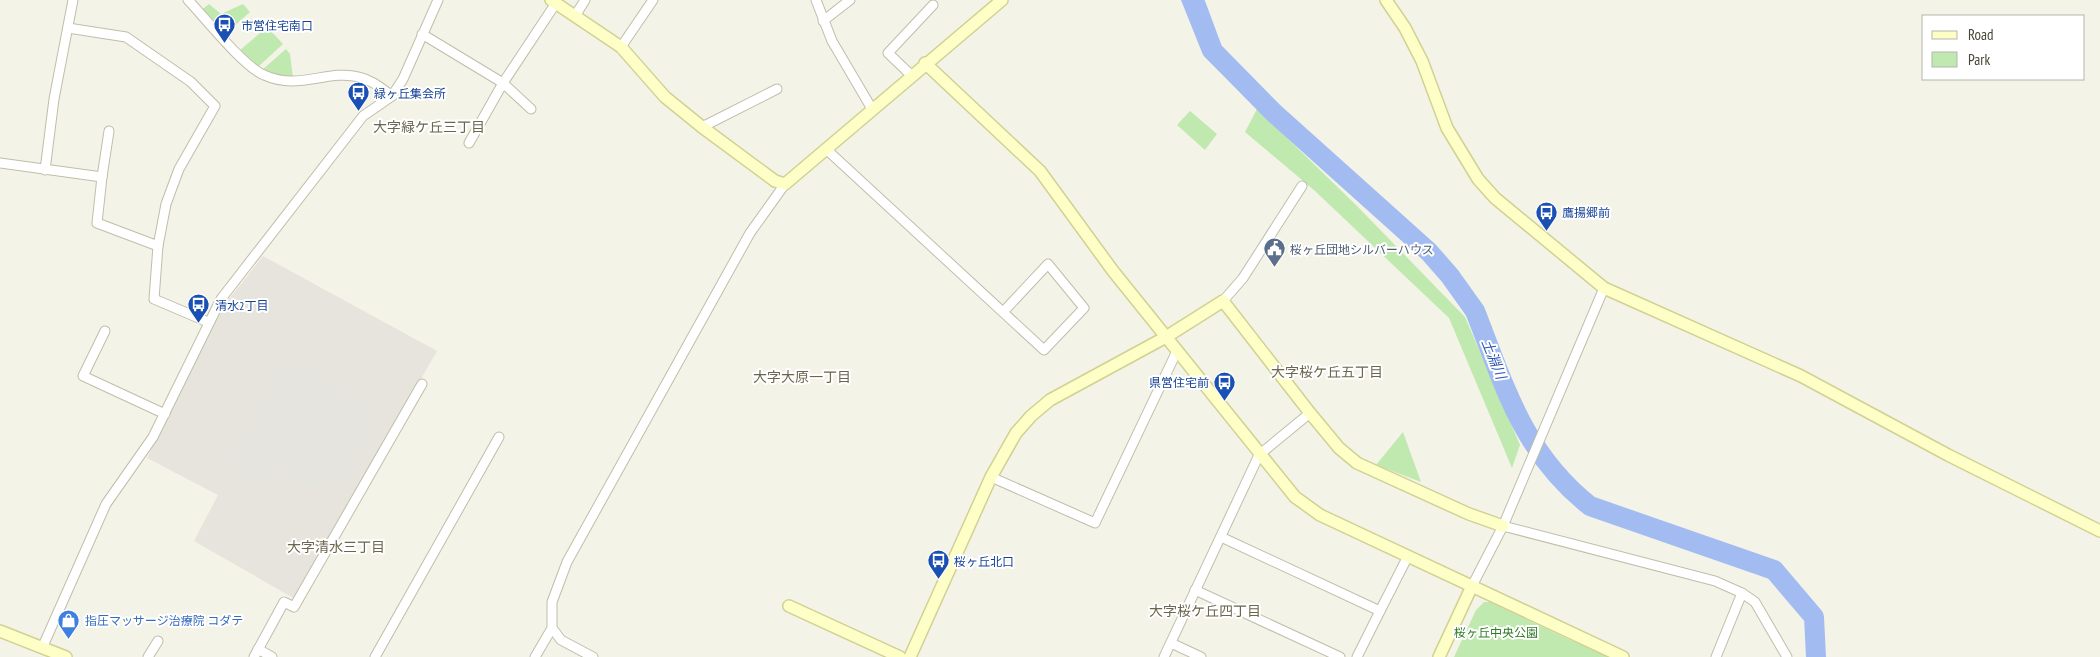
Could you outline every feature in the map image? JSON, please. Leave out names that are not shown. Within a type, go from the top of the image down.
[{"type":"street","points":[[45,170],[54,99],[73,0]]},
{"type":"street","points":[[188,0],[250,67],[263,75],[279,80],[300,82],[337,76],[357,76],[374,83],[392,96]]},
{"type":"street","points":[[43,646],[106,504],[152,436],[208,322],[222,299],[363,116],[392,96],[403,79],[438,0]]},
{"type":"street","points":[[575,16],[584,0]]},
{"type":"street","points":[[621,47],[653,0]]},
{"type":"street","points":[[816,0],[832,41],[872,109]]},
{"type":"street","points":[[823,22],[850,0]]},
{"type":"street","points":[[535,657],[552,628],[552,602],[567,562],[750,233],[785,184],[925,63],[968,31],[1002,0]]},
{"type":"street","points":[[1386,0],[1406,28],[1422,61],[1447,128],[1478,179],[1495,198],[1604,288],[1801,376],[1948,455],[2100,531]]},
{"type":"street","points":[[469,143],[503,83],[554,2],[621,47],[665,97],[702,128],[775,181],[785,184]]},
{"type":"street","points":[[911,75],[888,53],[933,5]]},
{"type":"street","points":[[68,28],[126,36],[191,82],[215,106],[179,169],[166,204],[158,246],[154,299],[208,322]]},
{"type":"street","points":[[422,34],[503,83],[531,109]]},
{"type":"street","points":[[925,63],[1040,171],[1166,337],[1259,455],[1295,497],[1320,515],[1407,558],[1472,586],[1623,657]]},
{"type":"street","points":[[702,128],[777,89]]},
{"type":"street","points":[[109,132],[97,222],[158,246]]},
{"type":"street","points":[[826,149],[1004,311],[1044,350],[1084,308],[1048,264],[1004,311]]},
{"type":"street","points":[[0,163],[102,177]]},
{"type":"street","points":[[910,657],[991,477],[1016,433],[1031,416],[1050,400],[1166,337],[1223,301],[1243,278],[1302,186]]},
{"type":"street","points":[[1439,657],[1472,586],[1503,526],[1604,288]]},
{"type":"street","points":[[1223,301],[1310,413],[1339,448],[1357,463],[1469,514],[1503,526],[1715,581],[1742,593],[1755,602],[1787,657]]},
{"type":"street","points":[[105,331],[83,376],[164,414]]},
{"type":"street","points":[[991,477],[1095,522],[1177,351]]},
{"type":"street","points":[[272,657],[256,653],[284,602],[294,607],[422,384]]},
{"type":"street","points":[[1164,657],[1259,455],[1310,413]]},
{"type":"street","points":[[374,657],[499,437]]},
{"type":"street","points":[[1220,537],[1380,611]]},
{"type":"street","points":[[1357,657],[1407,558]]},
{"type":"street","points":[[1195,590],[1340,657]]},
{"type":"street","points":[[1716,657],[1742,593]]},
{"type":"street","points":[[789,606],[900,657]]},
{"type":"street","points":[[552,628],[561,640],[592,657]]},
{"type":"street","points":[[0,631],[43,646],[66,657]]},
{"type":"street","points":[[148,657],[158,641]]},
{"type":"street","points":[[1171,643],[1201,657]]},
{"type":"shaded area","points":[[263,256],[437,351],[295,599],[194,541],[218,495],[147,458],[223,307]]},
{"type":"shaded area","points":[[286,354],[375,403],[370,414],[381,421],[342,491],[333,486],[317,485],[314,490],[279,471],[268,491],[223,466]]},
{"type":"green space","points":[[209,4],[221,14],[243,4],[250,12],[224,35],[200,11]]},
{"type":"green space","points":[[267,27],[283,44],[258,67],[239,51]]},
{"type":"green space","points":[[286,49],[290,54],[293,78],[262,70]]},
{"type":"green space","points":[[1257,109],[1357,206],[1465,317],[1520,445],[1512,468],[1449,318],[1315,191],[1245,132]]},
{"type":"green space","points":[[1190,111],[1217,134],[1205,150],[1177,125]]},
{"type":"green space","points":[[1403,432],[1421,482],[1376,465]]},
{"type":"green space","name":"桜ヶ丘中央公園","points":[[1484,602],[1490,602],[1572,641],[1612,657],[1454,657],[1476,610]]},
{"type":"water","points":[[1181,0],[1203,0],[1219,45],[1228,62],[1219,71],[1203,55]]},
{"type":"waterway","name":"土淵川","points":[[1194,0],[1213,51],[1274,113],[1429,252],[1450,276],[1475,311],[1507,392],[1532,441],[1567,486],[1590,506],[1774,570],[1814,617],[1816,657]]},
{"type":"place","name":"市営住宅南口","points":[[225,44]]},
{"type":"place","name":"緑ヶ丘集会所","points":[[358,112]]},
{"type":"place","name":"鷹揚郷前","points":[[1546,231]]},
{"type":"place","name":"桜ヶ丘団地シルバーハウス","points":[[1274,268]]},
{"type":"place","name":"清水2丁目","points":[[199,324]]},
{"type":"place","name":"県営住宅前","points":[[1225,401]]},
{"type":"place","name":"桜ヶ丘北口","points":[[938,580]]},
{"type":"place","name":"指圧マッサージ治療院 コダテ","points":[[69,639]]},
{"type":"district","name":"大字緑ケ丘三丁目","points":[[429,127]]},
{"type":"district","name":"大字桜ケ丘五丁目","points":[[1327,372]]},
{"type":"district","name":"大字大原一丁目","points":[[802,377]]},
{"type":"district","name":"大字清水三丁目","points":[[336,547]]},
{"type":"district","name":"大字桜ケ丘四丁目","points":[[1205,611]]}]
